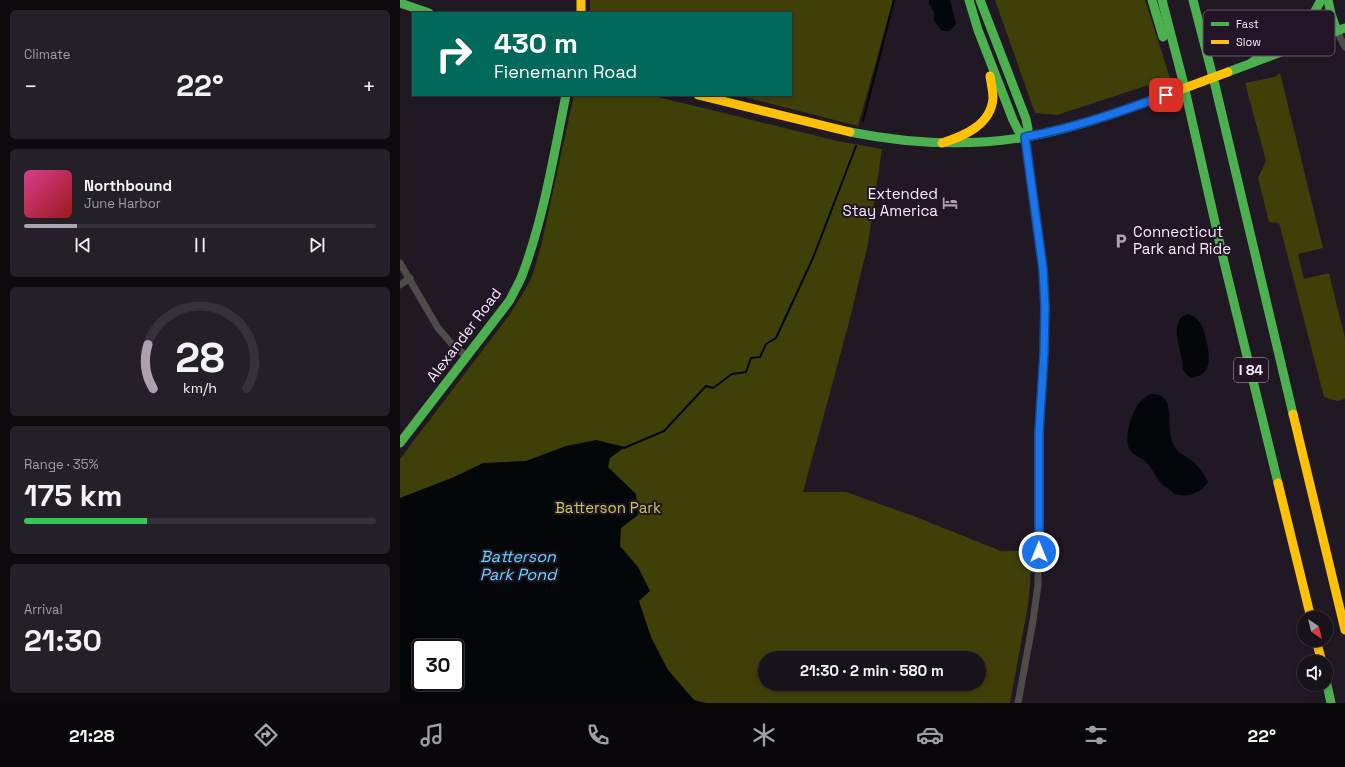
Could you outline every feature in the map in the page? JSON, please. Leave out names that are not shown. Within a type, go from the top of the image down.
[{"type":"main road","points":[[581,0],[581,12]]},
{"type":"main road","points":[[969,0],[976,24],[1016,128],[1025,137]]},
{"type":"main road","points":[[980,0],[1026,119],[1028,129],[1025,137]]},
{"type":"main road","points":[[1152,0],[1181,93],[1192,122]]},
{"type":"main road","name":"I 84","points":[[1162,0],[1309,611]]},
{"type":"main road","name":"I 84","points":[[1193,0],[1203,39]]},
{"type":"main road","points":[[1319,10],[1327,1]]},
{"type":"main road","points":[[400,3],[426,12]]},
{"type":"main road","points":[[1335,20],[1341,29]]},
{"type":"main road","name":"I 84","points":[[1207,56],[1345,630]]},
{"type":"main road","points":[[1251,63],[1261,56]]},
{"type":"main road","points":[[702,96],[865,135],[911,141],[942,143],[992,141],[1025,137],[1081,124],[1166,95],[1270,56]]},
{"type":"main road","points":[[942,143],[970,132],[987,117],[993,98],[990,62]]},
{"type":"main road","name":"Alexander Road","points":[[400,443],[510,300],[523,274],[542,209],[566,96]]},
{"type":"main road","points":[[1329,691],[1332,703]]},
{"type":"street","points":[[1341,29],[1345,47]]},
{"type":"street","points":[[1018,703],[1038,585],[1039,432],[1045,330],[1043,269],[1025,137]]},
{"type":"street","points":[[400,263],[438,328],[451,343],[466,356]]},
{"type":"street","points":[[400,285],[410,278]]},
{"type":"green space","points":[[590,0],[893,0],[858,126],[740,96],[792,96],[792,12],[590,12]]},
{"type":"green space","points":[[995,0],[1145,0],[1170,78],[1057,115],[1035,113]]},
{"type":"green space","points":[[1280,73],[1323,248],[1298,254],[1304,279],[1329,273],[1345,338],[1345,399],[1337,401],[1324,397],[1279,223],[1269,222],[1258,178],[1266,161],[1245,83],[1275,77]]},
{"type":"green space","name":"Batterson Park","points":[[574,96],[654,96],[837,141],[882,149],[868,244],[848,326],[803,492],[846,492],[916,517],[1001,551],[1022,551],[1031,564],[1030,585],[1028,605],[1010,703],[400,703],[400,459],[510,314],[533,274],[541,246]]},
{"type":"water","points":[[929,0],[950,0],[956,24],[950,31],[942,31],[934,21],[934,12],[929,4]]},
{"type":"water","points":[[1187,314],[1196,318],[1202,325],[1209,354],[1206,369],[1199,376],[1192,378],[1183,370],[1177,331],[1181,318]]},
{"type":"water","points":[[1150,394],[1158,394],[1166,401],[1169,413],[1170,434],[1173,444],[1179,452],[1196,465],[1208,482],[1202,489],[1194,494],[1174,494],[1163,485],[1145,461],[1130,450],[1127,440],[1133,414],[1138,404]]},
{"type":"water","name":"Batterson Park Pond","points":[[596,440],[625,447],[610,458],[608,467],[636,494],[638,515],[621,528],[620,546],[638,567],[650,591],[639,601],[651,637],[668,670],[694,700],[706,703],[400,703],[400,498],[454,477],[483,463],[526,461],[566,446]]},
{"type":"waterway","points":[[863,121],[894,0]]},
{"type":"waterway","points":[[624,448],[664,431],[706,386],[713,388],[732,374],[746,372],[751,358],[760,357],[766,344],[776,338],[813,258],[856,146]]},
{"type":"traffic: fast","points":[[969,0],[978,30],[1013,120],[1018,130],[1025,137],[1028,129],[1026,119],[980,0]]},
{"type":"traffic: fast","points":[[1152,0],[1163,37]]},
{"type":"traffic: fast","points":[[1162,0],[1183,81],[1224,262],[1278,483]]},
{"type":"traffic: fast","points":[[1193,0],[1203,39]]},
{"type":"traffic: fast","points":[[1316,10],[1321,0]]},
{"type":"traffic: fast","points":[[1328,0],[1330,10]]},
{"type":"traffic: fast","points":[[400,3],[426,12]]},
{"type":"traffic: fast","points":[[1335,25],[1337,31]]},
{"type":"traffic: fast","points":[[1335,32],[1345,28]]},
{"type":"traffic: fast","points":[[1207,56],[1293,414]]},
{"type":"traffic: fast","points":[[1251,63],[1261,56]]},
{"type":"traffic: fast","points":[[1228,72],[1271,56]]},
{"type":"traffic: fast","points":[[850,132],[895,139],[941,143],[987,142],[1032,136],[1049,132],[1116,113],[1166,95]]},
{"type":"traffic: fast","points":[[400,443],[510,300],[520,280],[543,207],[566,96]]},
{"type":"traffic: fast","points":[[1328,691],[1331,703]]},
{"type":"traffic: slow","points":[[581,0],[581,12]]},
{"type":"traffic: slow","points":[[1166,95],[1228,72]]},
{"type":"traffic: slow","points":[[942,143],[967,133],[982,122],[991,107],[993,98],[990,76]]},
{"type":"traffic: slow","points":[[702,96],[850,132]]},
{"type":"traffic: slow","points":[[1293,414],[1345,630]]},
{"type":"traffic: slow","points":[[1278,483],[1309,611]]},
{"type":"traffic: slow","points":[[1318,647],[1320,655]]},
{"type":"place","name":"Extended Stay America","points":[[950,203]]},
{"type":"place","name":"Connecticut Park and Ride","points":[[1121,241]]},
{"type":"route","points":[[1039,552],[1039,432],[1044,354],[1045,307],[1043,269],[1025,137],[1081,124],[1166,95]]}]
